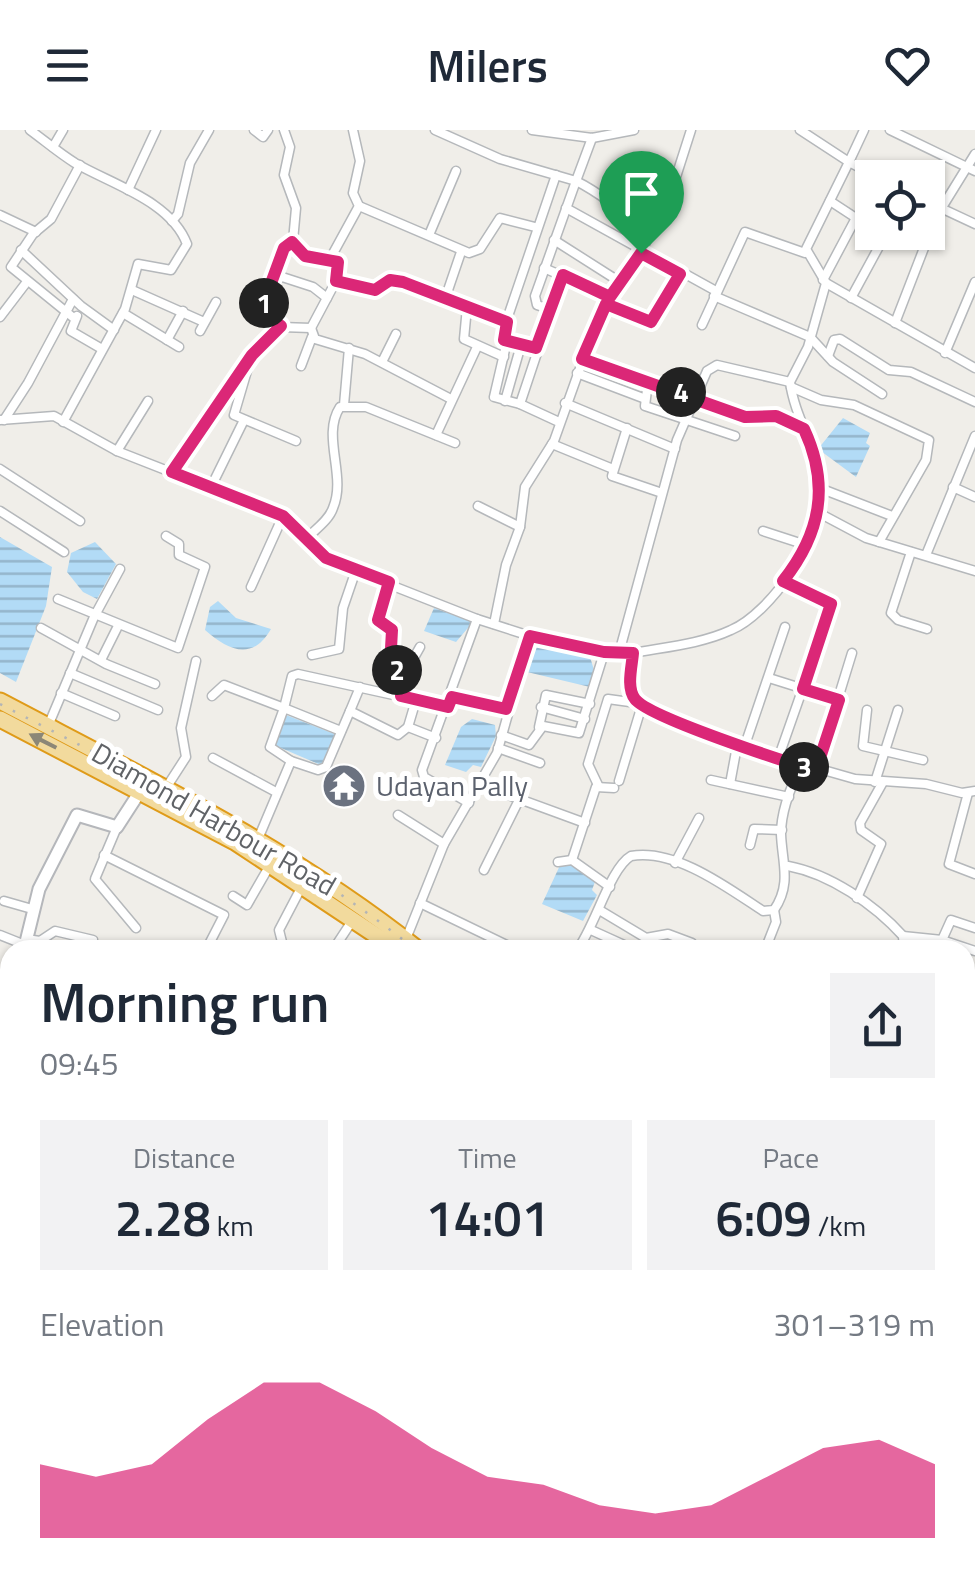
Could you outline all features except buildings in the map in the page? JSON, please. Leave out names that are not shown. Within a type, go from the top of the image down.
[{"type":"highway","name":"Diamond Harbour Road","points":[[0,701],[48,726],[139,793],[270,864],[354,918],[373,922]]},
{"type":"highway","name":"Diamond Harbour Road","points":[[0,719],[166,788],[257,839],[393,940]]},
{"type":"street","points":[[30,130],[172,221],[186,240],[184,253],[171,270],[140,262],[123,314],[63,422]]},
{"type":"street","points":[[128,190],[156,130]]},
{"type":"street","points":[[172,221],[180,210],[190,163],[209,130]]},
{"type":"street","points":[[254,130],[263,137],[268,130]]},
{"type":"street","points":[[284,130],[290,147],[284,175],[296,208],[292,242],[284,248],[263,308],[281,326],[312,332],[382,362],[451,399]]},
{"type":"street","points":[[354,130],[360,162],[353,193],[358,206],[461,252],[480,249],[500,218],[535,227]]},
{"type":"street","points":[[435,130],[500,158],[576,182],[610,200],[619,212],[652,228]]},
{"type":"street","points":[[532,130],[592,138],[634,130]]},
{"type":"street","points":[[494,624],[506,565],[520,527],[525,487],[552,444],[608,300],[641,253],[691,130]]},
{"type":"street","points":[[800,130],[855,165]]},
{"type":"street","points":[[805,253],[864,130]]},
{"type":"street","points":[[890,130],[971,170]]},
{"type":"street","points":[[53,147],[61,131]]},
{"type":"street","points":[[549,309],[535,301],[592,138]]},
{"type":"street","points":[[945,203],[971,170],[975,154]]},
{"type":"street","points":[[75,319],[10,267],[53,216],[80,165]]},
{"type":"street","points":[[429,235],[456,171]]},
{"type":"street","points":[[556,175],[535,227],[503,335],[507,342],[494,395],[559,422]]},
{"type":"street","points":[[2,420],[46,414],[117,451],[283,516],[326,558],[477,619],[530,636],[619,654],[729,632],[756,615],[783,581],[806,545],[818,513],[822,489],[790,384],[810,337],[824,282],[856,218],[830,201]]},
{"type":"street","points":[[330,259],[358,206]]},
{"type":"street","points":[[566,208],[715,294],[810,337],[828,356],[882,394]]},
{"type":"street","points":[[945,210],[975,224]]},
{"type":"street","points":[[0,215],[36,232]]},
{"type":"street","points":[[702,325],[748,230],[805,253],[824,282],[975,368]]},
{"type":"street","points":[[554,240],[620,282]]},
{"type":"street","points":[[292,242],[305,256],[330,259],[339,266],[301,366]]},
{"type":"street","points":[[21,250],[114,330]]},
{"type":"street","points":[[851,298],[877,250]]},
{"type":"street","points":[[895,323],[923,250]]},
{"type":"street","points":[[445,298],[461,252]]},
{"type":"street","points":[[544,268],[651,322],[680,274]]},
{"type":"street","points":[[276,275],[328,298]]},
{"type":"street","points":[[520,404],[563,275]]},
{"type":"street","points":[[336,281],[375,290],[393,280],[507,322]]},
{"type":"street","points":[[945,353],[975,282]]},
{"type":"street","points":[[0,317],[26,283]]},
{"type":"street","points":[[132,290],[204,322]]},
{"type":"street","points":[[2,420],[28,384],[73,298]]},
{"type":"street","points":[[200,331],[216,302]]},
{"type":"street","points":[[468,307],[462,332],[467,343],[504,356]]},
{"type":"street","points":[[84,308],[71,331],[102,348]]},
{"type":"street","points":[[167,340],[183,311]]},
{"type":"street","points":[[123,314],[179,347]]},
{"type":"street","points":[[172,472],[252,355],[281,326]]},
{"type":"street","points":[[382,362],[396,334]]},
{"type":"street","points":[[828,356],[834,340],[840,338],[889,370],[909,371],[975,402]]},
{"type":"street","points":[[507,342],[536,348]]},
{"type":"street","points":[[505,401],[522,344]]},
{"type":"street","points":[[436,435],[476,347]]},
{"type":"street","points":[[307,538],[334,507],[336,462],[332,432],[336,413],[344,405],[349,348]]},
{"type":"street","points":[[252,355],[234,416],[296,441]]},
{"type":"street","points":[[582,359],[745,417],[776,416],[804,429]]},
{"type":"street","points":[[619,654],[675,449],[712,366],[790,384],[821,400],[861,408],[930,440],[926,460],[878,542]]},
{"type":"street","points":[[577,373],[642,398]]},
{"type":"street","points":[[648,382],[642,398],[645,406],[735,436]]},
{"type":"street","points":[[117,451],[148,401]]},
{"type":"street","points":[[565,403],[675,449]]},
{"type":"street","points":[[344,405],[366,407],[455,443]]},
{"type":"street","points":[[211,487],[244,420]]},
{"type":"street","points":[[628,428],[613,469],[615,478],[662,492]]},
{"type":"street","points":[[926,556],[975,436]]},
{"type":"street","points":[[552,444],[613,469]]},
{"type":"street","points":[[0,469],[80,521]]},
{"type":"street","points":[[954,487],[975,497]]},
{"type":"street","points":[[822,489],[892,516]]},
{"type":"street","points":[[478,506],[520,527]]},
{"type":"street","points":[[0,511],[64,552]]},
{"type":"street","points":[[818,513],[878,542],[975,571]]},
{"type":"street","points":[[251,587],[283,516]]},
{"type":"street","points":[[763,530],[806,545]]},
{"type":"street","points":[[58,599],[178,648],[205,567],[179,555],[179,544],[166,536]]},
{"type":"street","points":[[911,552],[891,612],[898,620],[927,629]]},
{"type":"street","points":[[48,726],[94,616],[120,570]]},
{"type":"street","points":[[312,655],[339,649],[343,608],[356,570]]},
{"type":"street","points":[[779,756],[831,604],[783,581]]},
{"type":"street","points":[[389,582],[378,620],[392,630],[390,667],[406,672]]},
{"type":"street","points":[[468,803],[422,774],[477,619]]},
{"type":"street","points":[[101,660],[118,626]]},
{"type":"street","points":[[41,628],[154,684]]},
{"type":"street","points":[[730,784],[786,628]]},
{"type":"street","points":[[404,940],[444,844],[481,785],[498,748],[506,709],[530,636]]},
{"type":"street","points":[[401,696],[406,672],[420,647]]},
{"type":"street","points":[[539,728],[576,734],[590,704],[604,652]]},
{"type":"street","points":[[598,785],[616,785],[640,704],[631,690],[633,653]]},
{"type":"street","points":[[816,770],[852,653]]},
{"type":"street","points":[[166,788],[186,757],[181,728],[196,662]]},
{"type":"street","points":[[70,673],[158,710]]},
{"type":"street","points":[[360,687],[322,770],[291,761],[270,747],[294,674],[360,687],[416,700],[506,709]]},
{"type":"street","points":[[769,678],[839,700]]},
{"type":"street","points":[[212,696],[224,685],[341,731]]},
{"type":"street","points":[[62,693],[115,716]]},
{"type":"street","points":[[501,735],[529,745],[539,728],[546,695],[590,704]]},
{"type":"street","points":[[350,712],[398,734],[408,727],[416,700]]},
{"type":"street","points":[[572,860],[598,785],[588,764],[608,700],[640,704],[741,747],[816,770],[879,782],[971,792],[949,866],[975,874]]},
{"type":"street","points":[[541,707],[584,719]]},
{"type":"street","points":[[868,710],[861,744],[923,760]]},
{"type":"street","points":[[857,898],[882,844],[860,830],[860,823],[879,782],[898,710]]},
{"type":"street","points":[[408,727],[436,738]]},
{"type":"street","points":[[498,748],[540,762]]},
{"type":"street","points":[[213,758],[276,792]]},
{"type":"street","points":[[257,839],[291,761]]},
{"type":"street","points":[[768,940],[788,866],[782,830],[801,766]]},
{"type":"street","points":[[711,780],[789,797]]},
{"type":"street","points":[[481,785],[585,824]]},
{"type":"street","points":[[136,928],[97,886],[96,873],[117,827],[139,793]]},
{"type":"street","points":[[484,870],[519,800]]},
{"type":"street","points":[[26,940],[32,908],[77,815],[117,827]]},
{"type":"street","points":[[398,815],[444,844]]},
{"type":"street","points":[[676,863],[699,818]]},
{"type":"street","points":[[750,845],[754,829],[782,830]]},
{"type":"street","points":[[104,855],[224,915],[211,940]]},
{"type":"street","points":[[586,940],[624,860],[631,856],[654,855],[676,863],[763,911],[774,910]]},
{"type":"street","points":[[558,862],[572,860],[610,887]]},
{"type":"street","points":[[233,896],[247,905],[270,864]]},
{"type":"street","points":[[788,866],[815,874],[857,898],[902,936],[942,940],[953,919],[975,928]]},
{"type":"street","points":[[282,940],[279,930],[302,885]]},
{"type":"street","points":[[4,902],[32,908]]},
{"type":"street","points":[[420,903],[496,940]]},
{"type":"street","points":[[601,911],[640,936],[674,935],[685,940]]},
{"type":"street","points":[[339,940],[354,918]]},
{"type":"street","points":[[591,930],[613,940]]},
{"type":"street","points":[[42,940],[55,931],[93,940]]},
{"type":"street","points":[[902,936],[903,940]]},
{"type":"water","points":[[843,418],[870,433],[866,443],[870,446],[856,477],[818,449]]},
{"type":"water","points":[[0,537],[52,567],[46,606],[16,682],[0,673]]},
{"type":"water","points":[[95,542],[116,564],[97,599],[83,592],[67,572],[71,553]]},
{"type":"water","points":[[218,601],[236,618],[271,629],[248,649],[222,643],[205,630],[210,607]]},
{"type":"water","points":[[434,608],[473,622],[456,642],[424,631]]},
{"type":"water","points":[[536,645],[590,657],[594,670],[590,687],[527,672],[531,649]]},
{"type":"water","points":[[286,715],[337,735],[323,766],[274,745]]},
{"type":"water","points":[[472,719],[495,725],[496,736],[481,767],[473,765],[466,772],[445,765],[461,727]]},
{"type":"water","points":[[562,861],[596,879],[592,890],[597,895],[583,921],[542,904]]},
{"type":"railway","points":[[0,704],[267,847],[403,940]]},
{"type":"place","name":"Udayan Pally","points":[[344,786]]},
{"type":"route","points":[[292,242],[305,256],[336,260],[336,281],[375,290],[390,280],[403,282],[507,322],[504,340],[536,348],[563,275],[610,297],[641,253],[680,274],[651,322],[606,304],[582,359],[745,417],[770,414],[781,418],[804,429],[815,457],[822,489],[820,507],[806,545],[783,581],[831,604],[803,689],[839,700],[816,770],[725,742],[642,705],[631,690],[633,653],[604,652],[530,636],[506,709],[452,697],[448,707],[401,696],[406,672],[390,667],[392,630],[378,620],[389,582],[326,558],[283,516],[172,472],[252,355],[281,326],[268,316],[263,305],[288,243],[292,242]]}]
